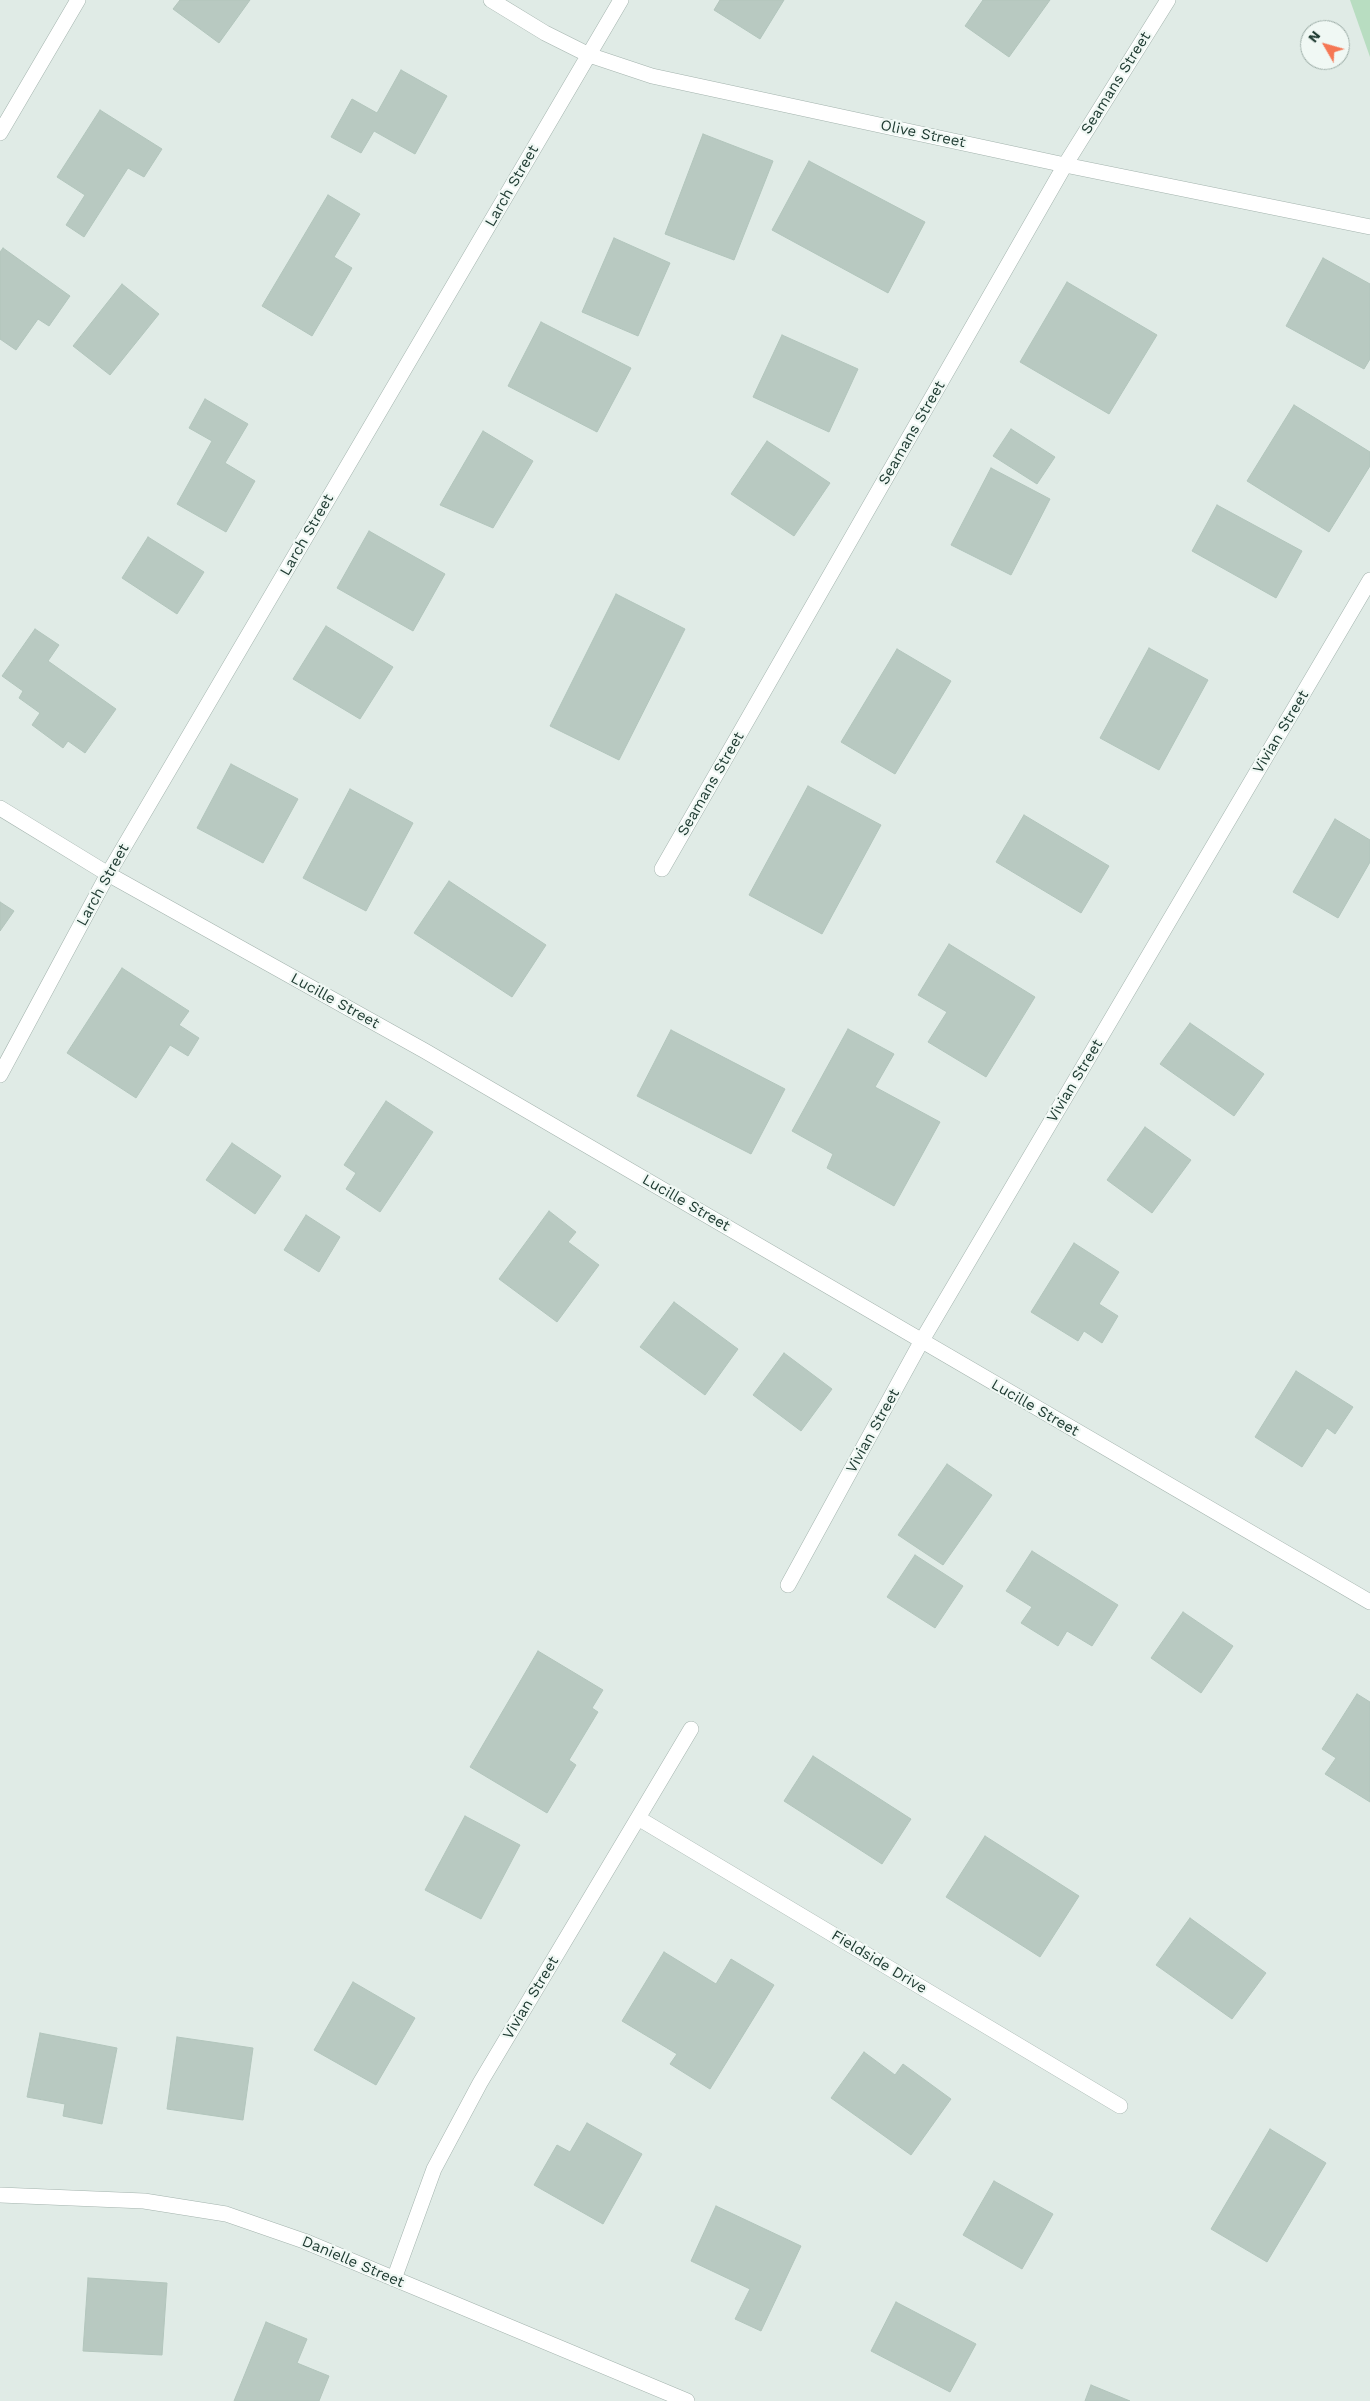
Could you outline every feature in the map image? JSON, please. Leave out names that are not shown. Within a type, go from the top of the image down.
[{"type":"street","points":[[0,133],[78,0]]},
{"type":"street","name":"Olive Street","points":[[491,0],[545,33],[589,55],[652,76],[1065,165],[1370,227]]},
{"type":"street","name":"Larch Street","points":[[0,1075],[108,874],[621,0]]},
{"type":"street","name":"Seamans Street","points":[[662,869],[1065,165],[1168,0]]},
{"type":"street","name":"Vivian Street","points":[[788,1585],[921,1342],[1370,580]]},
{"type":"street","name":"Lucille Street","points":[[0,808],[108,874],[425,1051],[921,1342],[1370,1602]]},
{"type":"street","name":"Vivian Street","points":[[394,2279],[434,2169],[480,2082],[691,1729]]},
{"type":"street","name":"Fieldside Drive","points":[[638,1818],[1120,2106]]},
{"type":"street","name":"Danielle Street","points":[[0,2195],[144,2201],[226,2214],[304,2241],[688,2401]]},
{"type":"green space","points":[[1350,0],[1370,0],[1370,57]]},
{"type":"building","points":[[180,0],[250,0],[219,43],[173,9]]},
{"type":"building","points":[[720,0],[784,0],[760,39],[714,10]]},
{"type":"building","points":[[983,0],[1050,0],[1009,57],[965,26]]},
{"type":"building","points":[[401,70],[447,96],[415,154],[374,131],[361,153],[331,137],[352,99],[377,113]]},
{"type":"building","points":[[100,110],[162,149],[144,177],[128,168],[84,237],[66,225],[85,195],[57,177]]},
{"type":"building","points":[[703,134],[773,161],[734,260],[665,234]]},
{"type":"building","points":[[809,161],[925,222],[888,293],[772,230]]},
{"type":"building","points":[[328,195],[360,214],[334,257],[352,268],[312,336],[262,306]]},
{"type":"building","points":[[614,238],[670,263],[638,336],[582,312]]},
{"type":"building","points":[[3,248],[70,296],[49,326],[38,319],[16,350],[0,339],[0,252]]},
{"type":"building","points":[[1323,258],[1370,284],[1370,359],[1364,369],[1286,326]]},
{"type":"building","points":[[1067,282],[1157,335],[1109,414],[1020,362]]},
{"type":"building","points":[[122,284],[159,314],[110,375],[73,346]]},
{"type":"building","points":[[541,322],[631,368],[597,432],[508,386]]},
{"type":"building","points":[[782,335],[858,369],[829,432],[753,397]]},
{"type":"building","points":[[205,399],[248,424],[225,463],[255,481],[226,532],[177,504],[212,441],[189,428]]},
{"type":"building","points":[[1294,405],[1370,452],[1370,466],[1329,532],[1247,481]]},
{"type":"building","points":[[1011,429],[1055,457],[1037,484],[993,456]]},
{"type":"building","points":[[483,431],[533,461],[493,528],[440,505]]},
{"type":"building","points":[[767,441],[830,483],[794,536],[731,494]]},
{"type":"building","points":[[991,468],[1050,499],[1011,575],[951,545]]},
{"type":"building","points":[[1217,505],[1302,551],[1276,598],[1192,551]]},
{"type":"building","points":[[369,531],[445,574],[413,631],[337,588]]},
{"type":"building","points":[[148,537],[204,572],[177,614],[122,578]]},
{"type":"building","points":[[616,594],[685,629],[619,760],[550,726]]},
{"type":"building","points":[[326,626],[393,667],[360,719],[293,679]]},
{"type":"building","points":[[35,629],[59,645],[48,661],[116,709],[85,753],[68,741],[63,748],[32,725],[40,713],[19,698],[23,691],[2,676]]},
{"type":"building","points":[[1149,648],[1208,680],[1159,770],[1100,738]]},
{"type":"building","points":[[897,649],[951,681],[895,774],[841,742]]},
{"type":"building","points":[[231,764],[298,799],[263,863],[197,828]]},
{"type":"building","points":[[808,786],[881,825],[822,934],[749,895]]},
{"type":"building","points":[[350,789],[413,823],[366,911],[303,878]]},
{"type":"building","points":[[1024,815],[1109,866],[1081,913],[996,862]]},
{"type":"building","points":[[1335,819],[1370,840],[1370,862],[1338,918],[1293,892]]},
{"type":"building","points":[[449,881],[546,945],[512,997],[414,933]]},
{"type":"building","points":[[0,902],[14,911],[0,931]]},
{"type":"building","points":[[949,944],[1035,997],[986,1077],[928,1042],[947,1012],[918,995]]},
{"type":"building","points":[[122,968],[189,1011],[179,1025],[199,1038],[188,1056],[170,1045],[136,1098],[67,1053]]},
{"type":"building","points":[[1190,1023],[1264,1074],[1234,1116],[1160,1064]]},
{"type":"building","points":[[848,1029],[894,1054],[875,1087],[940,1122],[894,1206],[827,1168],[833,1154],[792,1131]]},
{"type":"building","points":[[671,1030],[785,1089],[751,1154],[637,1096]]},
{"type":"building","points":[[386,1101],[433,1132],[380,1212],[346,1189],[356,1173],[344,1165]]},
{"type":"building","points":[[1145,1127],[1191,1160],[1152,1213],[1107,1180]]},
{"type":"building","points":[[232,1143],[281,1176],[255,1214],[206,1180]]},
{"type":"building","points":[[549,1211],[576,1232],[568,1242],[599,1265],[557,1322],[499,1279]]},
{"type":"building","points":[[306,1215],[340,1237],[319,1272],[284,1250]]},
{"type":"building","points":[[1074,1243],[1119,1272],[1099,1304],[1118,1316],[1102,1343],[1084,1331],[1078,1341],[1031,1312]]},
{"type":"building","points":[[674,1302],[738,1349],[705,1395],[640,1347]]},
{"type":"building","points":[[784,1353],[832,1389],[801,1431],[753,1395]]},
{"type":"building","points":[[1296,1371],[1353,1407],[1335,1434],[1327,1428],[1302,1467],[1255,1437]]},
{"type":"building","points":[[947,1464],[992,1495],[943,1565],[898,1535]]},
{"type":"building","points":[[1032,1551],[1118,1605],[1092,1646],[1067,1631],[1058,1646],[1021,1623],[1032,1607],[1006,1591]]},
{"type":"building","points":[[915,1555],[963,1586],[935,1628],[887,1597]]},
{"type":"building","points":[[1183,1612],[1233,1646],[1201,1693],[1151,1658]]},
{"type":"building","points":[[538,1651],[603,1690],[592,1708],[598,1712],[569,1760],[576,1765],[547,1813],[470,1767]]},
{"type":"building","points":[[1357,1694],[1370,1702],[1370,1802],[1325,1774],[1336,1758],[1322,1749]]},
{"type":"building","points":[[813,1756],[911,1819],[882,1864],[784,1801]]},
{"type":"building","points":[[465,1816],[520,1845],[481,1919],[425,1890]]},
{"type":"building","points":[[985,1836],[1079,1896],[1040,1957],[946,1897]]},
{"type":"building","points":[[1190,1918],[1266,1973],[1232,2019],[1156,1965]]},
{"type":"building","points":[[664,1952],[716,1984],[731,1959],[774,1985],[710,2089],[670,2064],[677,2054],[622,2021]]},
{"type":"building","points":[[353,1982],[415,2018],[376,2085],[314,2050]]},
{"type":"building","points":[[40,2033],[117,2048],[102,2124],[63,2116],[65,2104],[27,2097]]},
{"type":"building","points":[[177,2037],[253,2048],[243,2120],[167,2109]]},
{"type":"building","points":[[864,2052],[895,2075],[903,2064],[951,2099],[911,2155],[831,2098]]},
{"type":"building","points":[[587,2123],[642,2154],[603,2224],[534,2185],[557,2145],[570,2152]]},
{"type":"building","points":[[1270,2129],[1326,2163],[1267,2262],[1211,2229]]},
{"type":"building","points":[[994,2181],[1053,2214],[1022,2269],[963,2235]]},
{"type":"building","points":[[716,2206],[801,2246],[761,2331],[735,2319],[750,2289],[691,2261]]},
{"type":"building","points":[[88,2278],[167,2283],[162,2355],[83,2351]]},
{"type":"building","points":[[896,2302],[976,2344],[950,2392],[871,2351]]},
{"type":"building","points":[[266,2322],[307,2339],[297,2363],[329,2376],[319,2401],[234,2401]]},
{"type":"building","points":[[1091,2385],[1130,2401],[1085,2401]]}]
